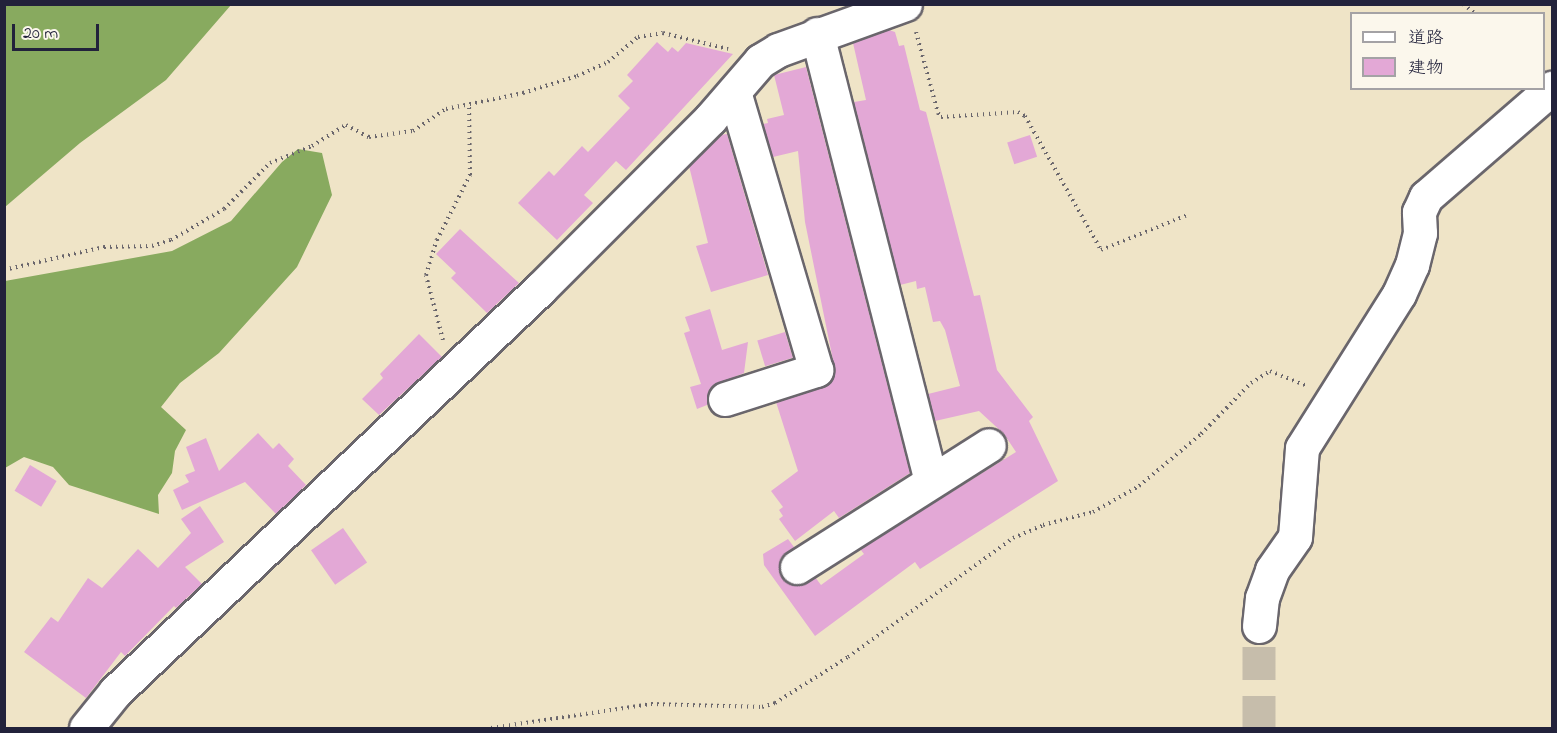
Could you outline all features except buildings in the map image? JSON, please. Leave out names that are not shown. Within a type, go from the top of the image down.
[{"type":"street","points":[[86,729],[115,692],[454,368],[540,289],[734,92],[760,61],[778,50],[818,34],[909,15]]},
{"type":"street","points":[[818,34],[931,480]]},
{"type":"street","points":[[1259,626],[1262,598],[1272,570],[1295,537],[1302,448],[1328,403],[1399,294],[1412,265],[1420,233],[1419,212],[1426,197],[1552,88]]},
{"type":"street","points":[[725,399],[816,370],[734,92]]},
{"type":"street","points":[[797,567],[931,480],[952,472],[989,445]]},
{"type":"path","points":[[909,15],[941,117],[1018,112],[1026,116],[1101,250],[1187,215]]},
{"type":"path","points":[[4,270],[104,247],[152,246],[171,240],[224,209],[270,163],[312,146],[346,125],[369,137],[390,136],[413,131],[446,109],[577,76],[608,62],[638,37],[655,35],[695,40],[760,61]]},
{"type":"path","points":[[454,368],[439,329],[426,275],[437,240],[470,175],[469,105]]},
{"type":"path","points":[[491,729],[651,704],[762,707],[775,703],[848,657],[1013,538],[1043,525],[1093,512],[1139,486],[1201,434],[1251,383],[1270,371],[1298,380],[1328,403]]},
{"type":"green space","points":[[5,4],[231,5],[166,80],[80,143],[5,207]]},
{"type":"green space","points":[[298,149],[322,153],[332,195],[297,267],[219,353],[180,383],[161,407],[186,430],[175,451],[172,473],[158,495],[159,514],[69,485],[53,467],[24,457],[5,468],[5,281],[172,251],[231,221],[282,162]]},
{"type":"tunnel","points":[[1259,626],[1259,728]]}]
